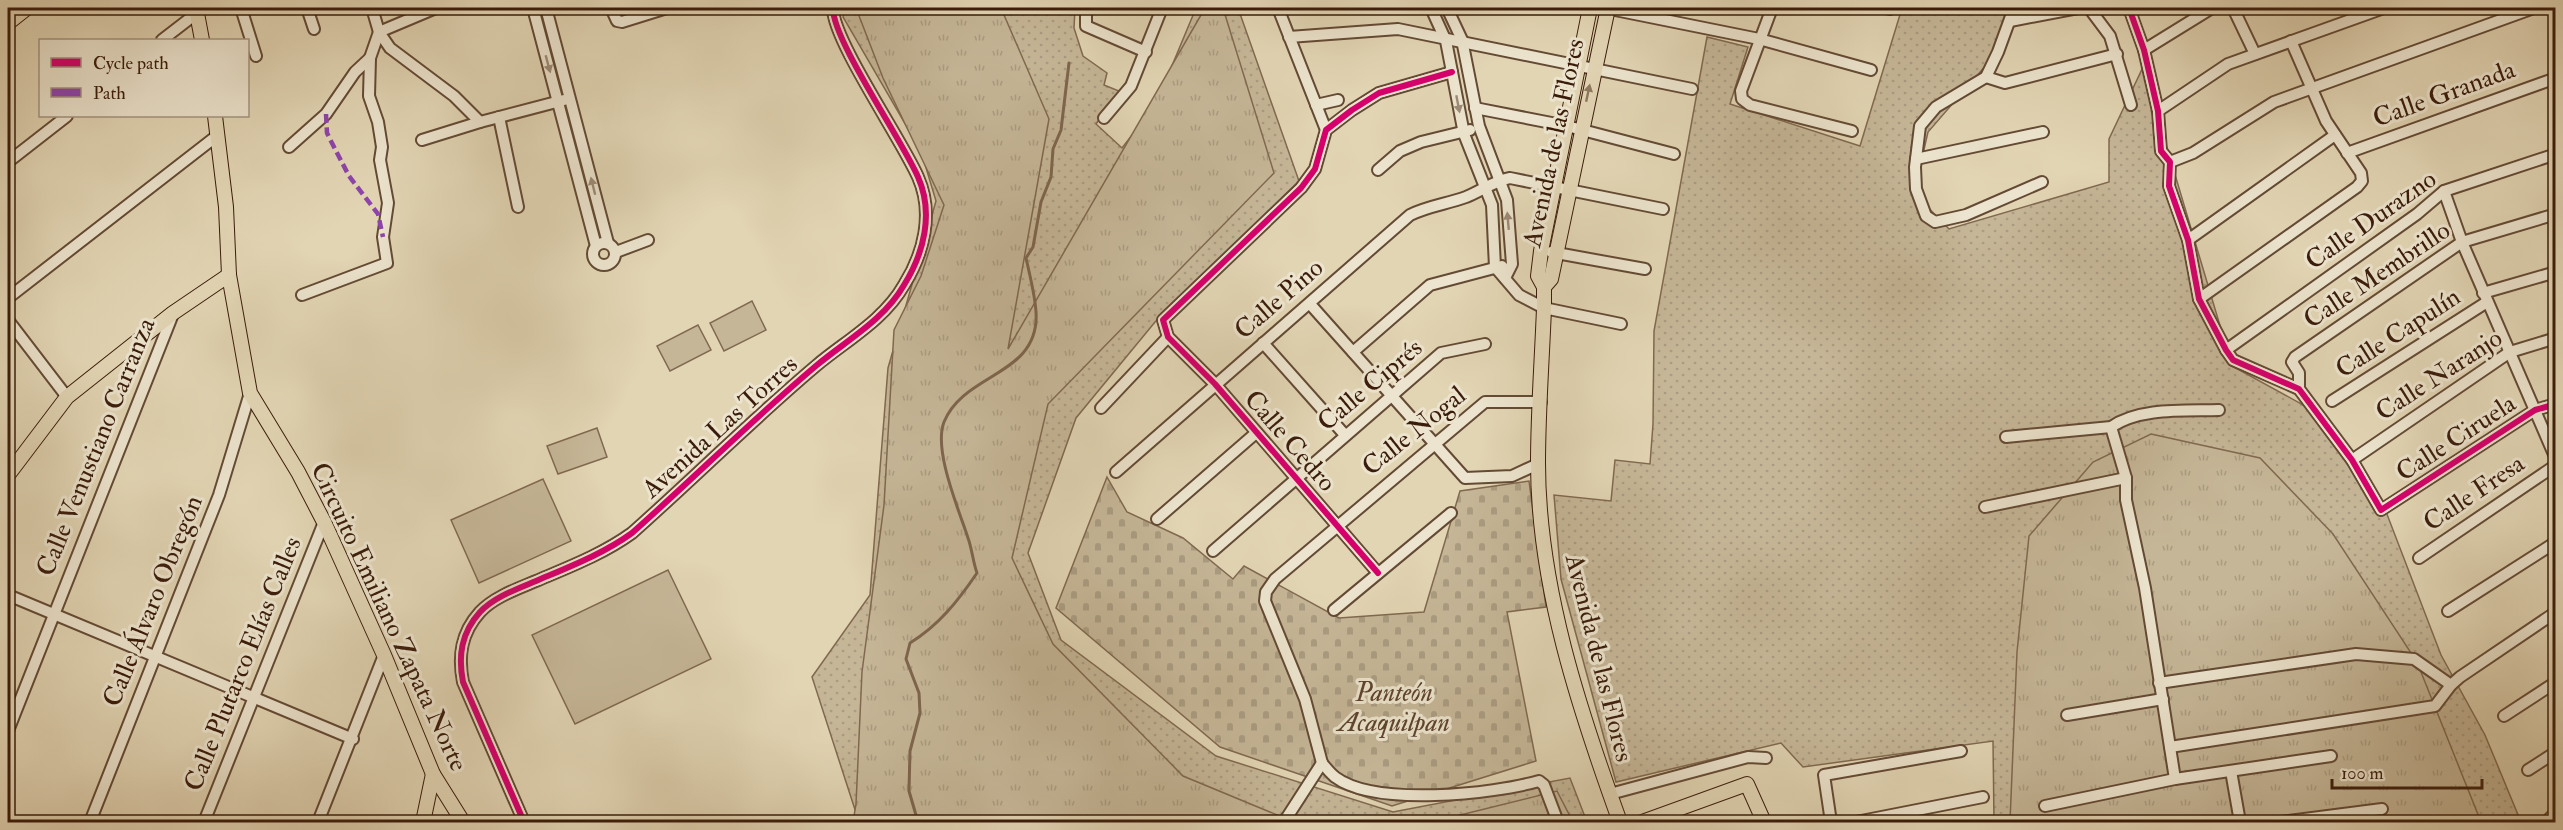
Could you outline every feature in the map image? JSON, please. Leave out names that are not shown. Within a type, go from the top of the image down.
[{"type":"main road","points":[[8,23],[27,8]]},
{"type":"main road","name":"Avenida de las Flores","points":[[1573,128],[1578,64],[1590,8]]},
{"type":"main road","name":"Avenida de las Flores","points":[[1607,8],[1593,68],[1573,128],[1560,190],[1541,251],[1538,276],[1544,287],[1544,308],[1538,464],[1551,584],[1581,704],[1620,822]]},
{"type":"main road","points":[[196,10],[202,39]]},
{"type":"main road","name":"Circuito Emiliano Zapata Norte","points":[[215,117],[226,207],[229,275],[250,393],[298,472],[324,522],[384,655],[433,774],[463,822]]},
{"type":"main road","name":"Avenida de las Flores","points":[[1544,287],[1551,279],[1556,253],[1560,190]]},
{"type":"main road","points":[[8,475],[67,397],[173,313],[229,275]]},
{"type":"main road","points":[[423,822],[433,774]]},
{"type":"main road","points":[[1642,822],[1748,784],[1764,822]]},
{"type":"street","points":[[241,8],[256,56]]},
{"type":"street","points":[[307,8],[314,29]]},
{"type":"street","points":[[372,8],[379,32],[390,48],[454,96],[480,122]]},
{"type":"street","points":[[302,295],[387,263],[383,237],[388,203],[380,160],[382,147],[378,122],[369,96],[370,58],[379,32],[436,8]]},
{"type":"street","points":[[533,8],[596,246],[593,257],[601,265],[612,263],[616,252],[648,240]]},
{"type":"street","points":[[546,8],[608,243],[616,252]]},
{"type":"street","points":[[611,8],[617,21],[622,22],[667,8]]},
{"type":"street","name":"Avenida Las Torres","points":[[524,822],[463,682],[460,663],[462,644],[470,625],[481,611],[502,596],[598,554],[632,532],[818,364],[875,319],[892,302],[915,264],[926,228],[925,191],[910,159],[841,36],[833,8]]},
{"type":"street","points":[[1086,8],[1086,26],[1146,52]]},
{"type":"street","points":[[1104,118],[1131,86],[1162,8]]},
{"type":"street","points":[[1101,408],[1168,337],[1163,320],[1301,188],[1315,169],[1326,130],[1278,8]]},
{"type":"street","points":[[1431,8],[1446,41],[1464,134],[1492,205],[1495,267],[1519,295],[1544,308],[1620,324]]},
{"type":"street","points":[[1448,8],[1462,40],[1479,126],[1507,201],[1512,264],[1505,278]]},
{"type":"street","points":[[1607,8],[1759,39],[1871,70]]},
{"type":"street","points":[[1772,8],[1741,91],[1742,99],[1750,105],[1852,131]]},
{"type":"street","points":[[2014,8],[1986,77],[1936,107],[1920,126],[1916,159],[1916,189],[1926,216],[1935,222],[1966,215],[2042,182]]},
{"type":"street","points":[[2010,21],[2078,8]]},
{"type":"street","points":[[2089,8],[2110,36],[2131,105]]},
{"type":"street","points":[[2129,8],[2144,50],[2158,111],[2161,151],[2170,162],[2169,186],[2188,240],[2199,299],[2233,360],[2299,389],[2352,460]]},
{"type":"street","points":[[2144,50],[2212,8]]},
{"type":"street","points":[[2233,8],[2255,54]]},
{"type":"street","points":[[2158,111],[2228,64],[2384,8]]},
{"type":"street","points":[[2170,162],[2193,153],[2274,102],[2309,87],[2534,8]]},
{"type":"street","points":[[163,39],[196,10]]},
{"type":"street","points":[[1289,37],[1398,29],[1446,41],[1462,40],[1692,89]]},
{"type":"street","points":[[2199,299],[2357,187],[2361,181],[2361,173],[2309,87],[2291,41]]},
{"type":"street","points":[[1986,77],[2005,83],[2117,54]]},
{"type":"street","points":[[289,147],[326,114],[355,72],[370,58]]},
{"type":"street","points":[[1326,130],[1379,93],[1452,72]]},
{"type":"street","name":"Calle Granada","points":[[2347,153],[2556,78]]},
{"type":"street","points":[[422,140],[480,122],[570,99]]},
{"type":"street","points":[[1316,105],[1338,100]]},
{"type":"street","points":[[1476,108],[1573,128],[1674,154]]},
{"type":"street","points":[[8,162],[66,117]]},
{"type":"street","points":[[499,117],[518,207]]},
{"type":"street","points":[[1378,170],[1400,151],[1464,134],[1479,126]]},
{"type":"street","points":[[1916,159],[2043,132]]},
{"type":"street","points":[[8,298],[218,135]]},
{"type":"street","points":[[2188,240],[2336,135]]},
{"type":"street","name":"Calle Durazno","points":[[2226,350],[2416,214],[2444,191],[2556,154]]},
{"type":"street","points":[[1500,180],[1510,178],[1560,190],[1663,209]]},
{"type":"street","name":"Calle Pino","points":[[1116,472],[1410,215],[1422,208],[1464,198],[1500,180]]},
{"type":"street","points":[[2444,191],[2462,242],[2556,459]]},
{"type":"street","name":"Calle Membrillo","points":[[2299,389],[2299,373],[2292,362],[2295,357],[2462,242],[2556,214]]},
{"type":"street","points":[[596,246],[608,243]]},
{"type":"street","points":[[1541,251],[1645,269]]},
{"type":"street","points":[[1353,352],[1430,285],[1512,264]]},
{"type":"street","name":"Calle Capulín","points":[[2332,401],[2485,297],[2556,272]]},
{"type":"street","points":[[1310,303],[1465,478],[1512,476],[1538,464]]},
{"type":"street","name":"Calle Venustiano Carranza","points":[[8,731],[173,313]]},
{"type":"street","points":[[8,320],[67,397]]},
{"type":"street","name":"Calle Cedro","points":[[1168,337],[1215,384],[1378,573]]},
{"type":"street","name":"Calle Naranjo","points":[[2352,460],[2510,352],[2556,338]]},
{"type":"street","points":[[1263,343],[1345,435]]},
{"type":"street","name":"Calle Ciprés","points":[[1213,551],[1441,353],[1485,344]]},
{"type":"street","name":"Calle Álvaro Obregón","points":[[90,822],[219,495],[250,393]]},
{"type":"street","name":"Calle Nogal","points":[[1322,764],[1305,699],[1265,601],[1266,592],[1275,579],[1337,524],[1485,402],[1541,402]]},
{"type":"street","name":"Calle Ciruela","points":[[2352,460],[2381,510],[2535,410],[2556,404]]},
{"type":"street","points":[[2006,437],[2111,426],[2124,418],[2157,413],[2219,410]]},
{"type":"street","points":[[2111,426],[2126,478],[2126,500],[2145,588],[2175,779]]},
{"type":"street","points":[[1157,519],[1256,433]]},
{"type":"street","name":"Calle Fresa","points":[[2419,558],[2556,465]]},
{"type":"street","points":[[1985,507],[2126,478]]},
{"type":"street","points":[[1334,610],[1451,513]]},
{"type":"street","name":"Calle Plutarco Elías Calles","points":[[204,822],[324,522]]},
{"type":"street","points":[[2448,611],[2556,542]]},
{"type":"street","points":[[8,595],[353,739]]},
{"type":"street","points":[[2170,747],[2435,706],[2460,677],[2556,612]]},
{"type":"street","points":[[2159,683],[2356,654],[2414,659],[2451,685]]},
{"type":"street","points":[[318,822],[353,739],[384,655]]},
{"type":"street","points":[[2504,716],[2556,682]]},
{"type":"street","points":[[2067,715],[2163,699]]},
{"type":"street","points":[[1831,822],[1824,775],[1961,751]]},
{"type":"street","points":[[2528,770],[2556,752]]},
{"type":"street","points":[[2045,806],[2175,779],[2331,756]]},
{"type":"street","points":[[1610,794],[1748,757],[1766,758]]},
{"type":"street","points":[[1284,822],[1322,764],[1336,778],[1382,792],[1455,795],[1539,781],[1544,785],[1558,822]]},
{"type":"street","points":[[2230,771],[2240,822]]},
{"type":"street","points":[[1856,822],[1983,797]]},
{"type":"street","points":[[2280,822],[2382,809]]},
{"type":"street","points":[[2546,822],[2556,812]]},
{"type":"green space","points":[[846,8],[1075,8],[1074,28],[1083,56],[1107,73],[1104,85],[1119,91],[1096,124],[1122,148],[1156,104],[1196,8],[1238,8],[1299,181],[1155,322],[1076,418],[1028,553],[1061,640],[1216,756],[1393,812],[1570,778],[1587,822],[859,822],[812,677],[870,595],[888,368],[936,201],[921,151],[843,17]]},
{"type":"green space","points":[[856,8],[1001,8],[1049,119],[1008,349],[1205,8],[1223,8],[1274,173],[1048,404],[1012,558],[1053,644],[1183,776],[1294,822],[853,822],[856,804],[862,672],[884,505],[894,330],[921,276],[944,205],[883,78]]},
{"type":"green space","points":[[1902,8],[2007,8],[1994,56],[1928,132],[1914,193],[1949,229],[2109,182],[2109,139],[2143,67],[2232,366],[2307,407],[2385,509],[2441,655],[2485,735],[2521,822],[1994,822],[1993,741],[1803,767],[1781,743],[1616,782],[1561,579],[1554,495],[1611,501],[1615,460],[1650,464],[1654,331],[1707,37],[1748,47],[1730,104],[1860,146]]},
{"type":"green space","points":[[752,301],[766,330],[724,351],[710,323]]},
{"type":"green space","points":[[698,325],[711,350],[670,371],[657,346]]},
{"type":"green space","points":[[597,428],[607,457],[558,474],[547,446]]},
{"type":"green space","points":[[2151,434],[2260,458],[2333,534],[2417,662],[2481,822],[2010,822],[2017,652],[2029,536],[2093,462]]},
{"type":"green space","name":"Panteón Acaquilpan","points":[[1107,477],[1127,512],[1183,538],[1233,579],[1244,566],[1339,618],[1424,612],[1460,491],[1529,481],[1546,607],[1507,612],[1536,761],[1392,806],[1220,747],[1056,608]]},
{"type":"green space","points":[[543,479],[571,541],[479,583],[451,520]]},
{"type":"green space","points":[[668,570],[711,659],[575,724],[532,635]]},
{"type":"green space","points":[[1557,791],[1573,822],[1432,822]]},
{"type":"waterway","points":[[918,822],[909,791],[910,751],[920,713],[919,693],[906,659],[910,643],[947,612],[977,573],[944,464],[942,448],[944,422],[954,406],[967,393],[1014,362],[1026,349],[1034,333],[1036,312],[1026,258],[1033,247],[1041,202],[1051,177],[1053,149],[1061,130],[1069,63]]},
{"type":"marked path","points":[[326,114],[327,133],[349,176],[378,214],[383,237]]},
{"type":"cycle path","points":[[524,822],[463,682],[461,654],[465,637],[474,620],[480,612],[499,598],[586,560],[632,533],[794,385],[876,319],[896,297],[917,260],[926,219],[923,191],[910,160],[855,65],[836,23],[833,8]]},
{"type":"cycle path","points":[[2129,8],[2144,50],[2158,111],[2161,151],[2170,162],[2169,186],[2188,240],[2199,299],[2233,360],[2299,389],[2352,460],[2381,510],[2535,410],[2556,404]]},
{"type":"cycle path","points":[[1378,573],[1215,384],[1168,337],[1163,320],[1301,188],[1315,169],[1326,130],[1379,93],[1452,72]]}]
